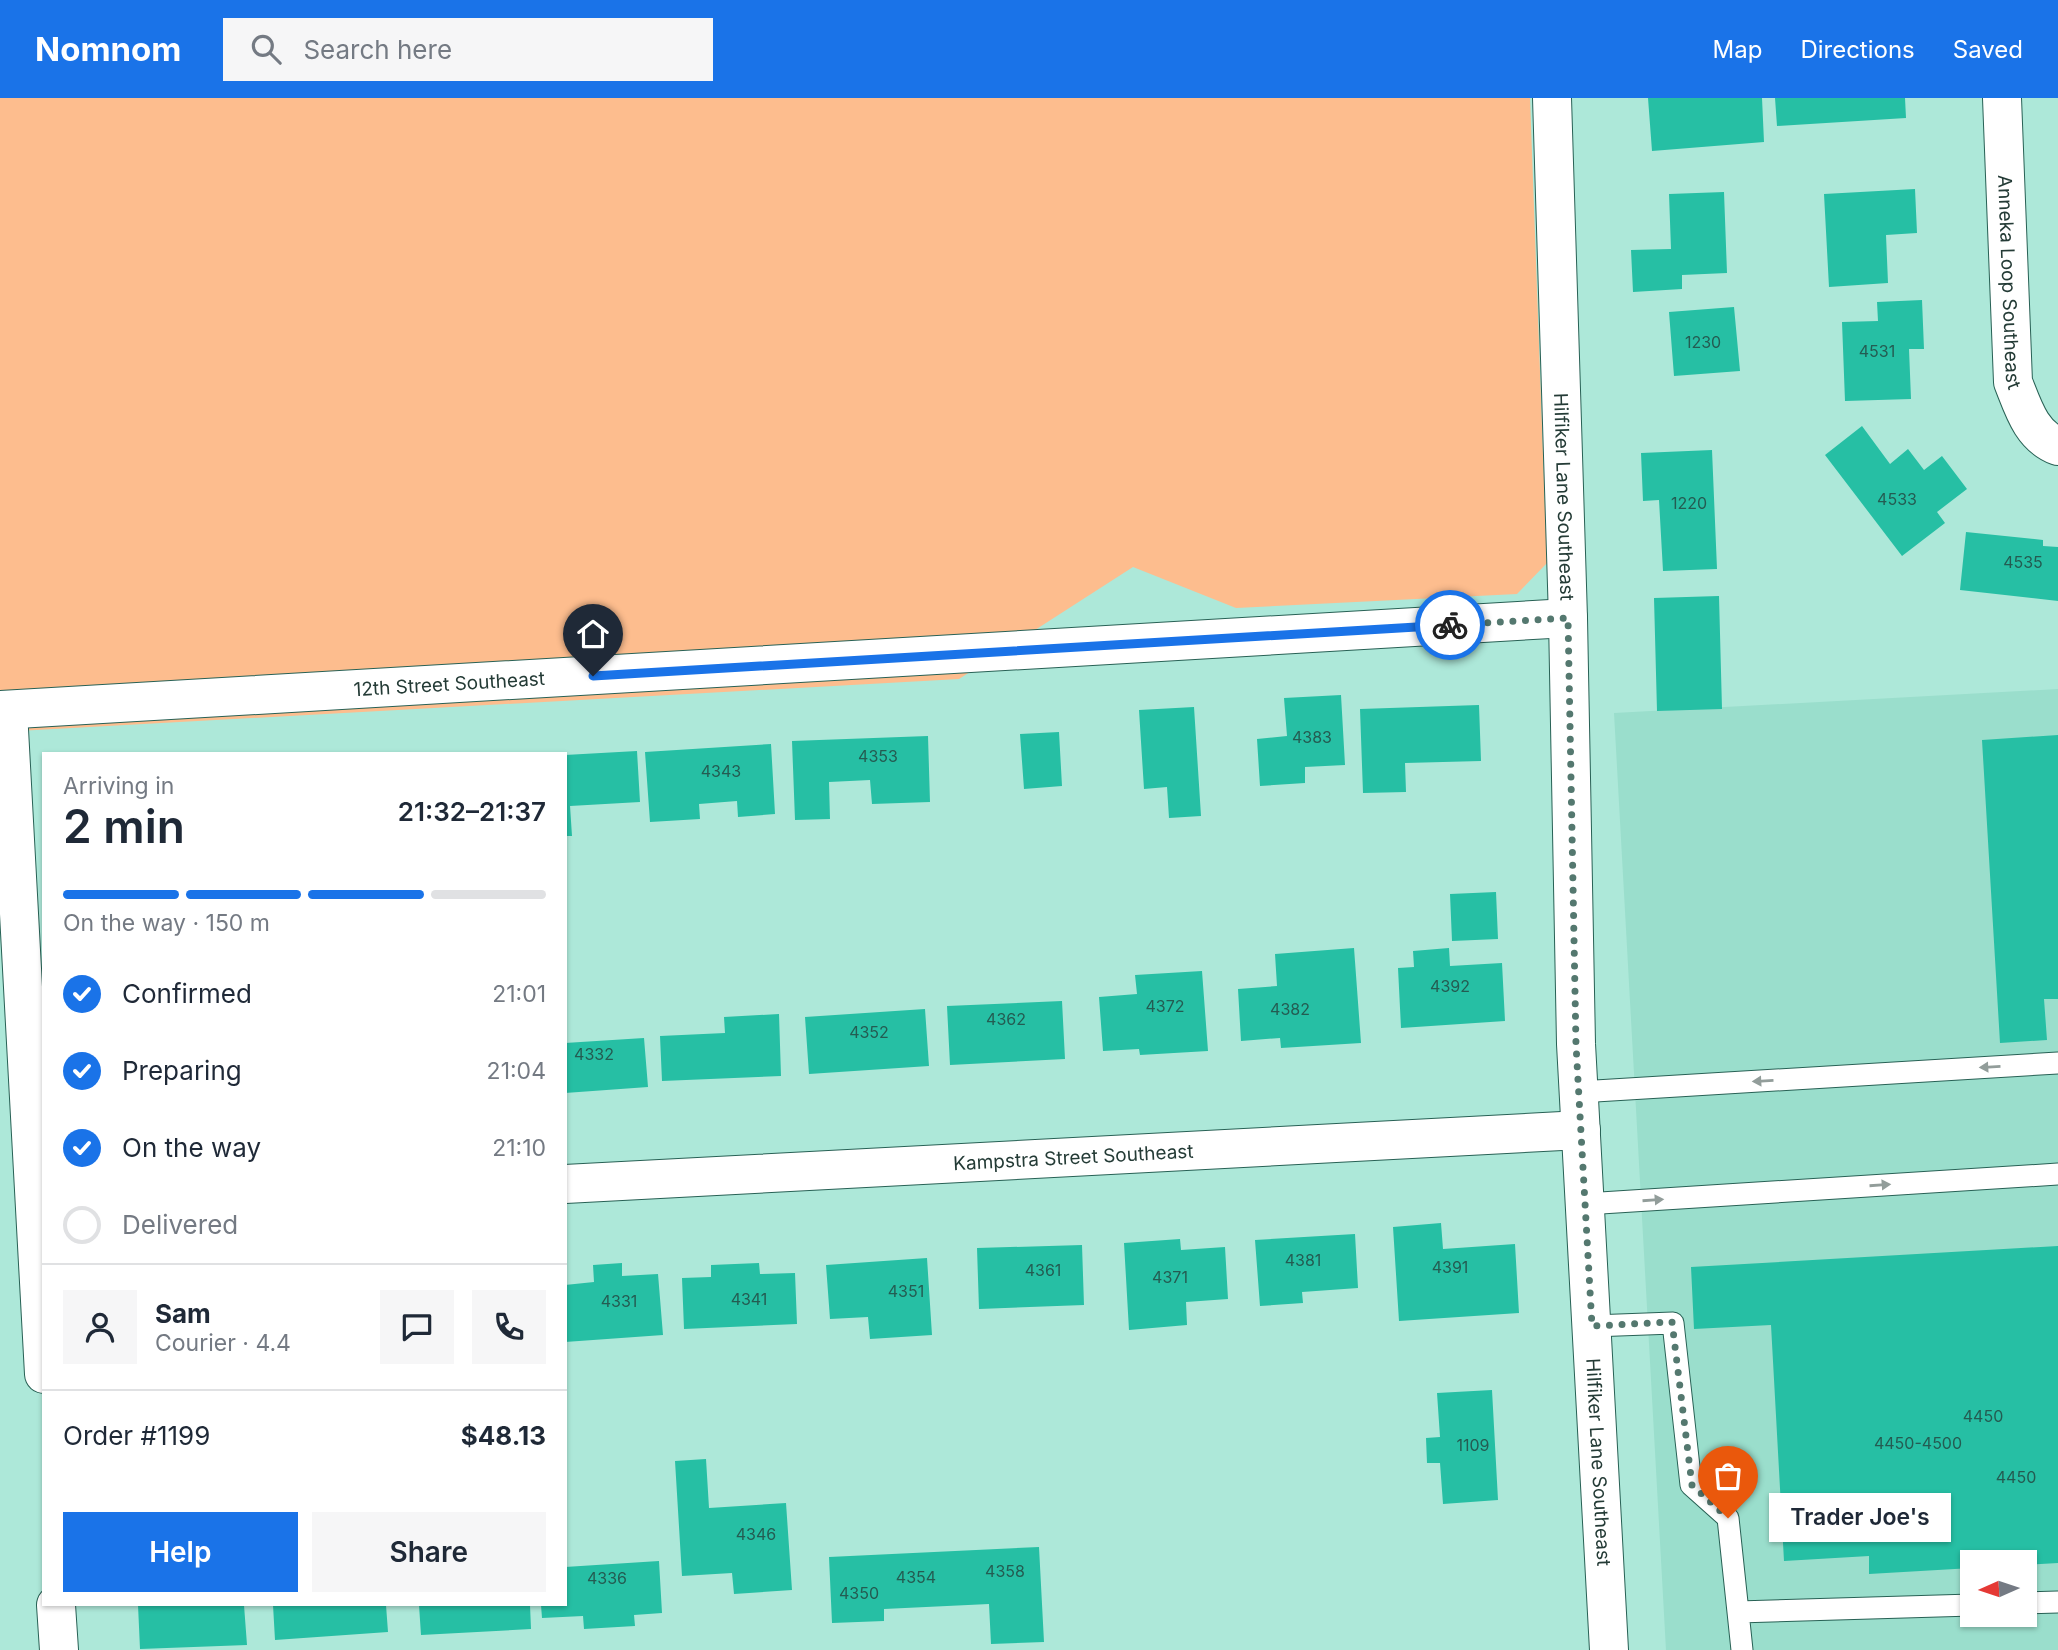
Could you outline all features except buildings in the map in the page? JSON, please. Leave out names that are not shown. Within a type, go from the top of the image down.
[{"type":"street","name":"Hilfiker Lane Southeast","points":[[1552,98],[1568,618],[1576,1045],[1609,1650]]},
{"type":"street","name":"Anneka Loop Southeast","points":[[2002,98],[2013,382],[2027,418],[2047,442],[2058,446]]},
{"type":"street","name":"12th Street Southeast","points":[[4,710],[1568,618]]},
{"type":"street","points":[[4,710],[39,1212],[42,1309]]},
{"type":"street","name":"Kampstra Street Southeast","points":[[567,1184],[1581,1130]]},
{"type":"street","points":[[56,1606],[59,1650]]},
{"type":"lane","points":[[1579,1092],[2058,1063]]},
{"type":"lane","points":[[1585,1204],[2058,1174]]},
{"type":"lane","points":[[1592,1326],[1672,1322],[1692,1485],[1728,1518],[1742,1650]]},
{"type":"lane","points":[[2037,1603],[2058,1602]]},
{"type":"lane","points":[[1738,1612],[1960,1605]]},
{"type":"shaded area","points":[[0,98],[1530,98],[1547,563],[1517,594],[1236,608],[1133,567],[959,679],[0,732]]},
{"type":"shaded area","points":[[2058,689],[2058,1650],[1666,1650],[1614,713]]},
{"type":"way so far","points":[[1450,625],[1568,618],[1576,1045],[1592,1326],[1672,1322],[1692,1485],[1728,1518]]},
{"type":"place","name":"Trader Joe's","points":[[1728,1518]]},
{"type":"route","points":[[593,676],[1450,625]]}]
